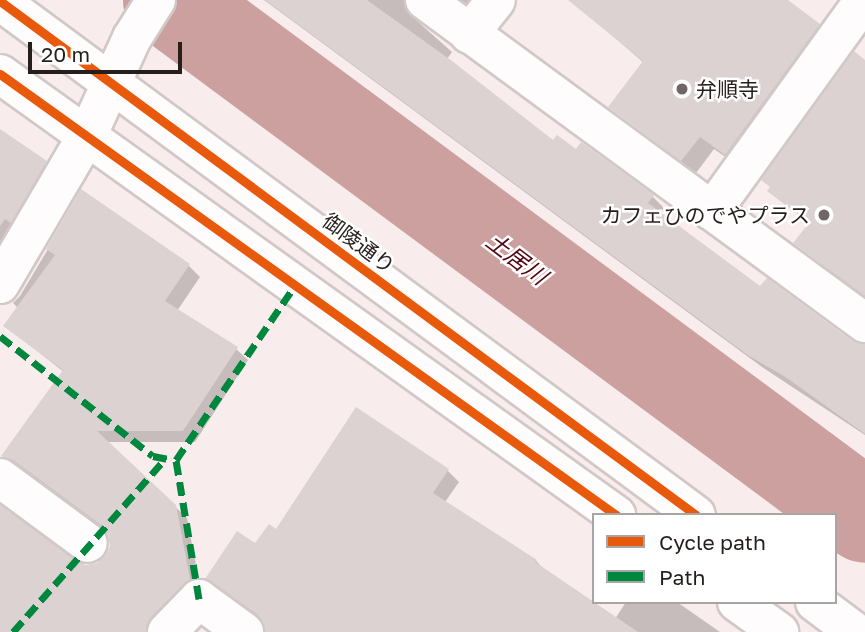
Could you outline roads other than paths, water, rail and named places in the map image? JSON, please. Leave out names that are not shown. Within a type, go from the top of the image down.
[{"type":"street","points":[[425,0],[865,323]]},
{"type":"street","points":[[469,34],[496,0]]},
{"type":"street","points":[[712,211],[864,0]]},
{"type":"street","name":"御陵通り","points":[[0,1],[693,513]]},
{"type":"street","points":[[0,284],[88,134],[151,7]]},
{"type":"street","points":[[0,74],[88,134],[613,513]]},
{"type":"street","points":[[0,478],[88,544]]},
{"type":"street","points":[[167,632],[199,599],[244,632]]},
{"type":"street","points":[[740,604],[779,632]]},
{"type":"street","points":[[817,604],[855,632]]},
{"type":"waterway","name":"土居川","points":[[169,0],[865,516]]},
{"type":"place","name":"弁順寺","points":[[682,89]]},
{"type":"place","name":"カフェひのでやプラス","points":[[824,215]]}]
